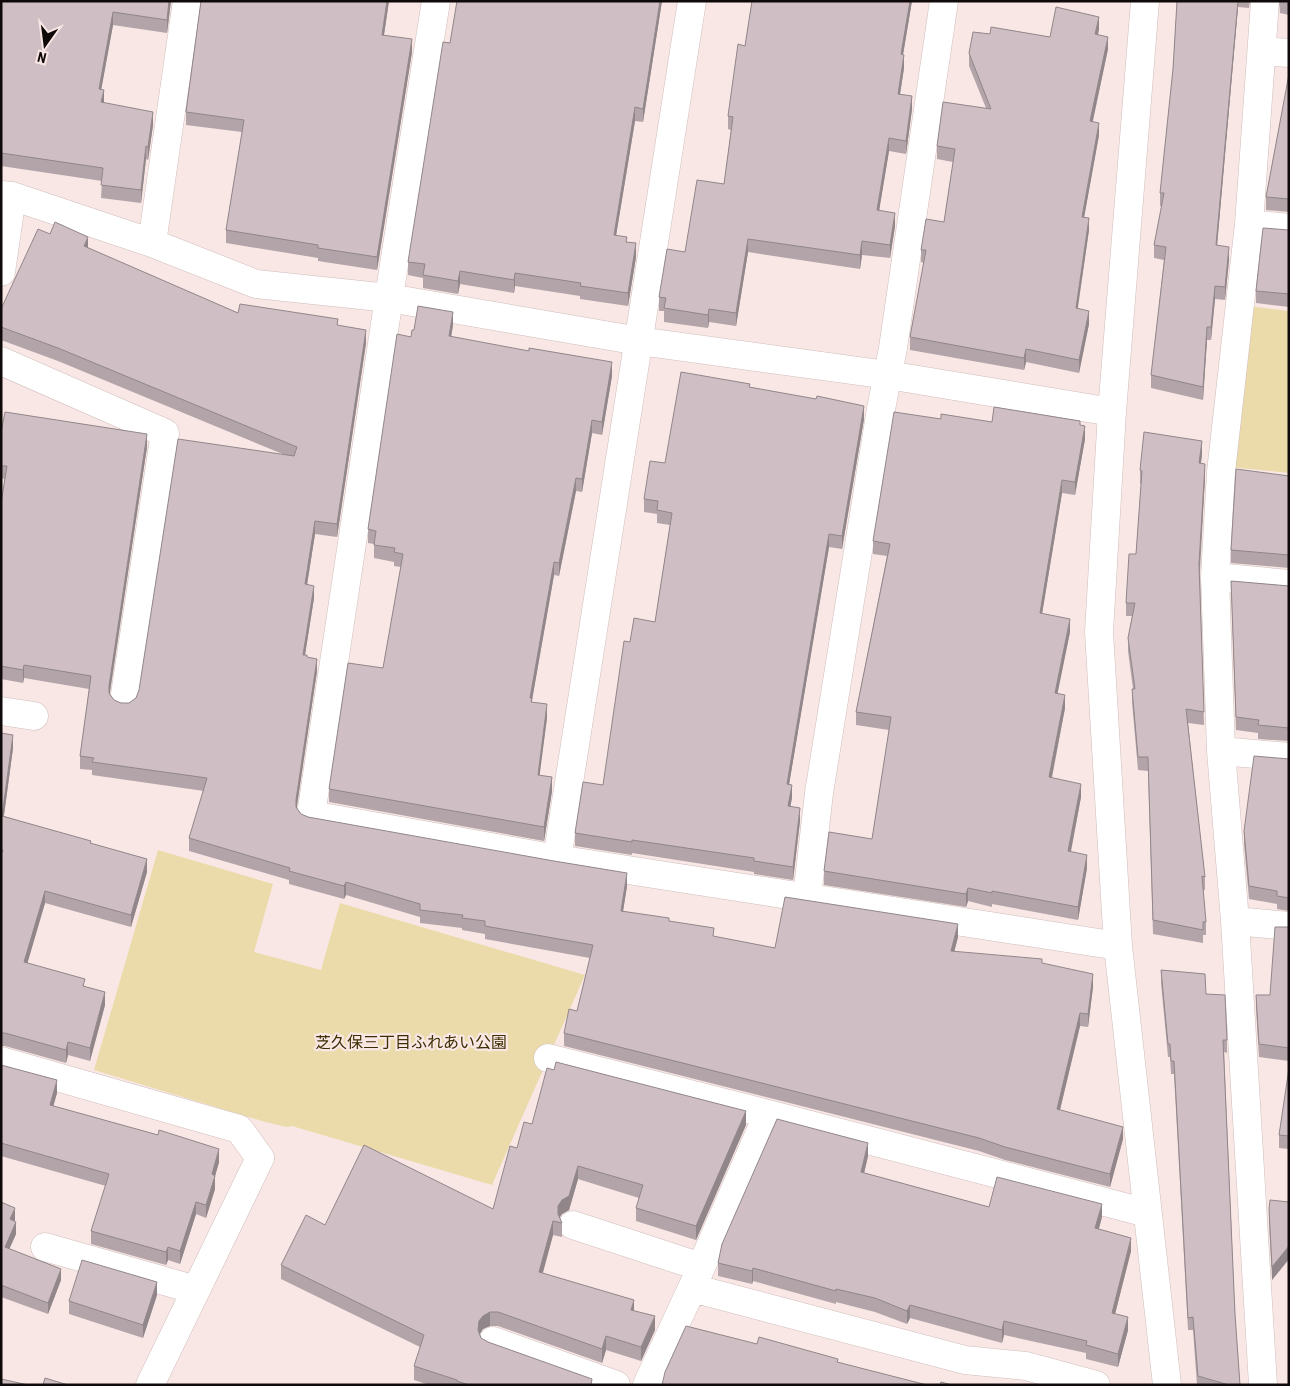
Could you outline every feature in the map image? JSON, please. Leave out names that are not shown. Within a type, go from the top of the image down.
[{"type":"street","points":[[152,243],[187,1]]},
{"type":"street","points":[[436,1],[311,815],[557,859],[1118,946]]},
{"type":"street","points":[[557,859],[692,1]]},
{"type":"street","points":[[807,897],[819,793],[888,375],[944,1]]},
{"type":"street","points":[[1146,1],[1112,412],[1099,632],[1118,946],[1167,1385]]},
{"type":"street","points":[[1263,1385],[1235,921],[1221,751],[1215,577],[1221,472],[1249,224],[1265,1]]},
{"type":"street","points":[[1262,51],[1289,53]]},
{"type":"street","points":[[1,272],[6,196],[152,243],[256,284],[389,298],[639,341],[888,375],[1112,412]]},
{"type":"street","points":[[1249,224],[1289,228]]},
{"type":"street","points":[[1,361],[165,433],[124,700]]},
{"type":"street","points":[[1215,577],[1289,584]]},
{"type":"street","points":[[1,711],[34,716]]},
{"type":"street","points":[[1221,751],[1289,757]]},
{"type":"street","points":[[1235,921],[1289,926]]},
{"type":"street","points":[[548,1058],[1148,1213]]},
{"type":"street","points":[[1,1061],[239,1130],[260,1158],[150,1385]]},
{"type":"street","points":[[647,1385],[768,1114]]},
{"type":"street","points":[[573,1225],[696,1278],[965,1360],[1026,1366],[1096,1385]]},
{"type":"street","points":[[46,1247],[196,1290]]},
{"type":"street","points":[[493,1341],[616,1385]]},
{"type":"green space","points":[[1248,306],[1289,311],[1289,473],[1230,467]]},
{"type":"green space","name":"芝久保三丁目ふれあい公園","points":[[158,850],[273,884],[254,952],[321,970],[340,903],[585,975],[492,1185],[292,1126],[286,1127],[262,1121],[94,1070]]},
{"type":"building","points":[[1,1],[169,1],[167,20],[113,12],[99,89],[104,90],[101,102],[153,112],[148,147],[146,146],[141,190],[101,185],[103,168],[1,153]]},
{"type":"building","points":[[201,1],[387,1],[382,35],[412,39],[377,257],[318,248],[318,245],[226,230],[244,120],[186,112]]},
{"type":"building","points":[[457,1],[660,1],[643,109],[635,107],[614,235],[627,237],[626,242],[636,243],[628,293],[580,286],[581,283],[515,273],[514,280],[460,271],[458,281],[423,275],[425,264],[408,262],[443,42],[450,43]]},
{"type":"building","points":[[752,1],[910,1],[901,54],[904,55],[898,94],[912,96],[906,141],[889,138],[877,210],[895,213],[890,245],[862,241],[860,255],[748,239],[736,313],[709,309],[708,315],[664,308],[666,298],[659,297],[667,249],[685,252],[697,180],[724,184],[733,117],[728,116],[738,44],[745,46]]},
{"type":"building","points":[[1177,1],[1238,1],[1216,245],[1229,247],[1225,287],[1215,286],[1211,327],[1207,327],[1203,387],[1151,375],[1166,247],[1154,245],[1164,193],[1160,193],[1173,69]]},
{"type":"building","points":[[1056,7],[1099,17],[1095,34],[1108,37],[1090,121],[1099,123],[1082,217],[1089,218],[1076,308],[1089,311],[1079,360],[1026,349],[1024,358],[910,337],[926,250],[921,250],[926,219],[944,222],[955,149],[937,146],[943,102],[991,109],[969,53],[973,32],[990,34],[991,27],[1050,37]]},
{"type":"building","points":[[1289,74],[1289,199],[1266,197]]},
{"type":"building","points":[[55,222],[88,237],[84,246],[238,313],[240,304],[338,319],[337,325],[366,330],[337,524],[315,521],[305,584],[314,586],[303,655],[317,659],[296,800],[296,807],[301,814],[308,817],[627,873],[621,911],[669,918],[669,921],[714,928],[713,936],[775,948],[785,897],[958,924],[951,951],[1042,959],[1042,963],[1093,974],[1088,1014],[1080,1013],[1057,1109],[1123,1127],[1110,1174],[1005,1147],[979,1138],[564,1033],[569,1009],[577,1011],[593,945],[485,926],[485,921],[462,918],[463,915],[420,910],[420,904],[346,882],[344,886],[289,871],[290,868],[189,838],[207,778],[92,762],[94,758],[80,756],[91,676],[24,665],[23,670],[1,666],[1,503],[7,466],[1,466],[1,432],[5,412],[147,434],[109,686],[109,693],[114,700],[121,703],[129,703],[136,698],[139,690],[178,439],[294,456],[297,447],[58,348],[1,327],[1,309],[38,229],[50,234]]},
{"type":"building","points":[[1263,228],[1289,230],[1289,294],[1256,291]]},
{"type":"building","points":[[418,306],[453,312],[449,336],[529,351],[529,348],[612,362],[602,422],[592,420],[582,479],[576,478],[559,563],[554,562],[530,698],[532,698],[531,702],[547,704],[538,775],[552,777],[544,827],[329,789],[348,663],[383,668],[403,554],[394,552],[395,548],[374,545],[376,531],[368,529],[397,334],[411,337]]},
{"type":"building","points":[[681,372],[750,384],[749,387],[816,399],[817,396],[864,406],[842,536],[829,534],[787,784],[792,785],[788,806],[800,808],[793,867],[754,861],[754,858],[575,833],[583,782],[603,785],[624,641],[630,642],[634,618],[655,622],[672,513],[657,510],[658,501],[644,499],[650,461],[665,463]]},
{"type":"building","points":[[994,407],[1080,421],[1080,425],[1085,426],[1075,482],[1062,480],[1040,613],[1070,619],[1055,693],[1065,695],[1049,777],[1081,784],[1068,851],[1087,855],[1078,907],[992,891],[992,893],[968,888],[966,894],[824,871],[829,832],[872,839],[891,717],[856,712],[890,544],[873,541],[894,412],[941,419],[941,414],[992,422]]},
{"type":"building","points":[[1144,432],[1202,441],[1199,463],[1205,464],[1199,564],[1204,712],[1186,709],[1205,877],[1202,876],[1206,922],[1203,922],[1203,930],[1153,920],[1148,757],[1138,757],[1132,689],[1135,689],[1128,638],[1135,603],[1126,603],[1129,554],[1136,554],[1142,471],[1140,470]]},
{"type":"building","points":[[1236,469],[1289,476],[1289,555],[1231,550]]},
{"type":"building","points":[[1231,581],[1289,586],[1289,728],[1258,725],[1259,720],[1236,717]]},
{"type":"building","points":[[1,733],[13,735],[2,816],[147,859],[131,915],[45,891],[24,962],[85,979],[83,986],[105,992],[90,1048],[68,1042],[66,1050],[1,1033],[1,854],[3,850],[1,849]]},
{"type":"building","points":[[1254,756],[1289,759],[1289,898],[1277,896],[1277,891],[1249,886],[1244,831]]},
{"type":"building","points":[[1275,927],[1289,927],[1289,1048],[1259,1044],[1256,995],[1270,995]]},
{"type":"building","points":[[1161,970],[1205,974],[1206,994],[1225,995],[1227,1040],[1223,1040],[1240,1385],[1229,1385],[1198,1376],[1193,1317],[1188,1318],[1174,1061],[1171,1061],[1170,1044],[1168,1044]]},
{"type":"building","points":[[556,1062],[746,1111],[696,1226],[636,1208],[643,1185],[578,1166],[569,1196],[562,1200],[558,1206],[558,1214],[562,1223],[553,1221],[539,1272],[634,1300],[631,1310],[655,1316],[641,1347],[606,1336],[602,1349],[498,1312],[490,1312],[479,1321],[478,1330],[481,1338],[488,1342],[592,1379],[591,1385],[469,1385],[414,1366],[424,1335],[281,1265],[306,1215],[325,1225],[364,1145],[493,1209],[510,1146],[517,1148],[524,1122],[532,1124],[547,1068],[554,1070]]},
{"type":"building","points":[[1,1065],[57,1080],[50,1105],[158,1135],[159,1130],[219,1149],[212,1174],[215,1176],[206,1205],[196,1202],[180,1251],[168,1247],[166,1252],[91,1231],[109,1174],[1,1143]]},
{"type":"building","points":[[1289,1068],[1289,1136],[1279,1135]]},
{"type":"building","points":[[777,1119],[868,1143],[861,1172],[989,1207],[997,1177],[1102,1204],[1095,1228],[1131,1238],[1112,1313],[1128,1317],[1118,1354],[1086,1345],[1087,1341],[1004,1321],[1002,1330],[910,1305],[907,1311],[875,1298],[836,1289],[836,1291],[753,1268],[752,1271],[718,1263],[722,1244]]},
{"type":"building","points":[[1270,1200],[1289,1202],[1289,1246],[1272,1267],[1269,1209]]},
{"type":"building","points":[[1,1202],[15,1208],[10,1219],[16,1222],[5,1247],[61,1269],[48,1303],[1,1285]]},
{"type":"building","points":[[82,1260],[157,1282],[143,1325],[69,1301]]},
{"type":"building","points":[[686,1326],[757,1344],[759,1337],[838,1359],[837,1362],[927,1385],[662,1385],[665,1372]]},
{"type":"building","points":[[45,1378],[68,1385],[43,1385]]},
{"type":"building","points":[[1,1379],[28,1385],[1,1385]]},
{"type":"building","points":[[941,1382],[952,1385],[940,1385]]}]
